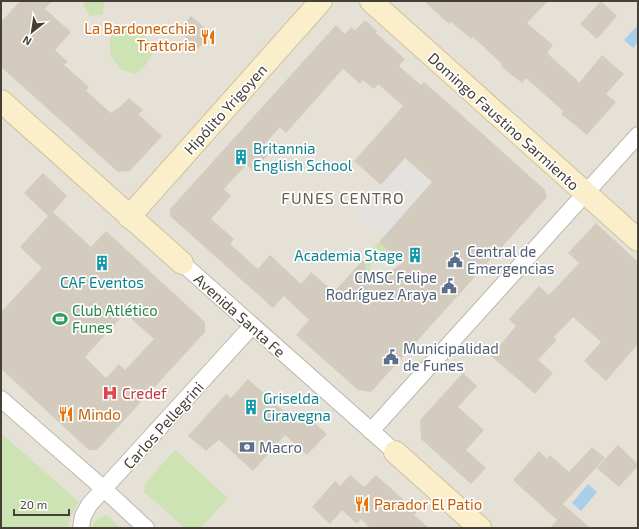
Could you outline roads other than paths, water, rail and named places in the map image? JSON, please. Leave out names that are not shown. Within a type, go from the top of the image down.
[{"type":"street","name":"Hipólito Yrigoyen","points":[[129,217],[321,1]]},
{"type":"street","name":"Domingo Faustino Sarmiento","points":[[371,1],[638,240]]},
{"type":"street","name":"Avenida Santa Fe","points":[[1,102],[480,528]]},
{"type":"street","points":[[371,431],[638,136]]},
{"type":"street","name":"Carlos Pellegrini","points":[[81,528],[83,516],[89,505],[252,326]]},
{"type":"street","points":[[1,399],[104,489],[146,528]]},
{"type":"water","points":[[638,25],[638,42],[633,48],[624,40]]},
{"type":"water","points":[[588,484],[597,492],[581,511],[572,503]]},
{"type":"place","name":"La Bardonecchia Trattoria","points":[[208,37]]},
{"type":"place","name":"Britannia English School","points":[[241,157]]},
{"type":"place","name":"Academia Stage","points":[[415,255]]},
{"type":"place","name":"Central de Emergencias","points":[[455,260]]},
{"type":"place","name":"CAF Eventos","points":[[102,263]]},
{"type":"place","name":"CMSC Felipe Rodríguez Araya","points":[[449,286]]},
{"type":"place","name":"Club Atlético Funes","points":[[60,319]]},
{"type":"place","name":"Municipalidad de Funes","points":[[391,357]]},
{"type":"place","name":"Credef","points":[[110,393]]},
{"type":"place","name":"Griselda Ciravegna","points":[[251,407]]},
{"type":"place","name":"Mindo","points":[[66,414]]},
{"type":"place","name":"Macro","points":[[247,447]]},
{"type":"place","name":"Parador El Patio","points":[[362,504]]},
{"type":"district","name":"FUNES CENTRO","points":[[343,197]]}]
